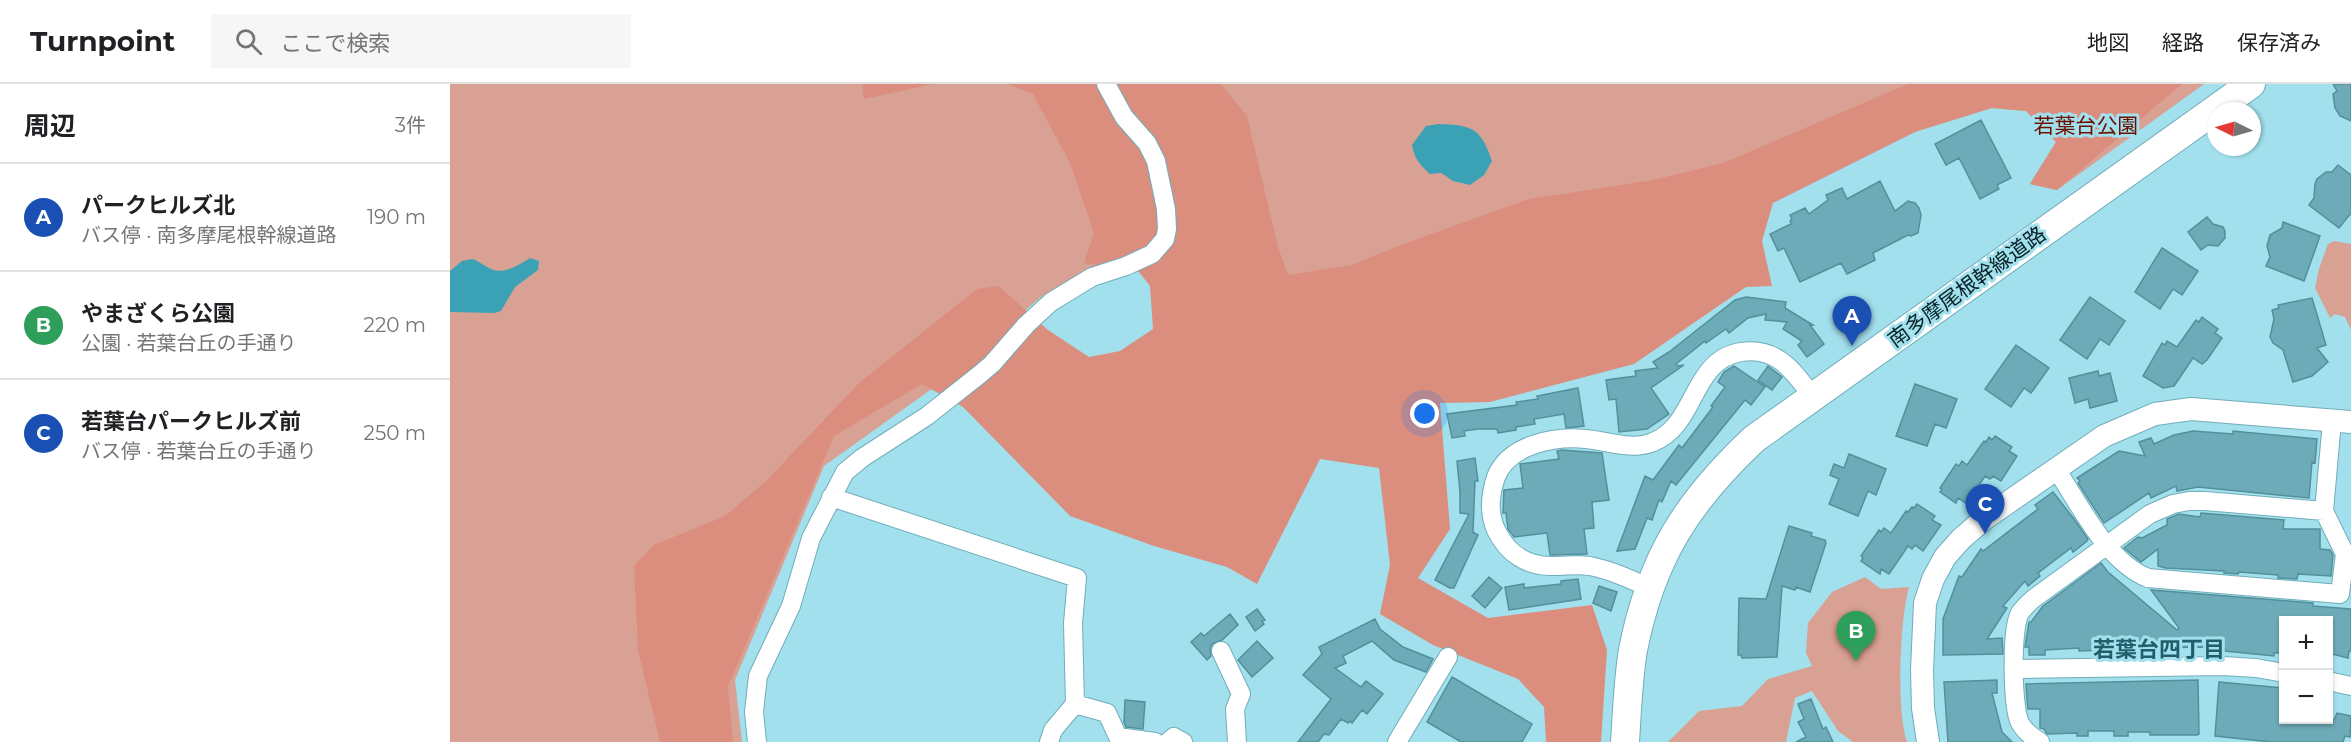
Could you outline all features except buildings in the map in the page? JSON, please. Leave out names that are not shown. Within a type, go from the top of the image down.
[{"type":"main road","name":"南多摩尾根幹線道路","points":[[1625,742],[1633,653],[1650,588],[1675,533],[1703,490],[1754,439],[2251,84]]},
{"type":"street","points":[[757,742],[754,712],[758,676],[791,606],[811,538],[845,472],[919,422],[979,375],[1051,302],[1092,278],[1126,266],[1159,248],[1167,229],[1166,209],[1156,161],[1147,143],[1124,117],[1106,84]]},
{"type":"street","points":[[1650,588],[1596,567],[1535,564],[1517,557],[1504,543],[1495,528],[1490,510],[1491,491],[1498,472],[1512,456],[1529,445],[1571,438],[1640,446],[1654,442],[1676,425],[1705,374],[1715,363],[1732,353],[1761,352],[1777,357],[1790,367],[1813,397]]},
{"type":"street","points":[[1928,742],[1923,708],[1925,603],[1933,579],[1945,557],[1984,519],[2056,469],[2121,427],[2155,414],[2191,409],[2342,421],[2324,511],[2344,554],[2340,594],[2148,578],[2128,568],[2106,545],[2056,469]]},
{"type":"street","points":[[831,497],[1077,578],[1073,624],[1075,704],[1053,730],[1049,742]]},
{"type":"street","points":[[2040,742],[2030,736],[2017,716],[2014,702],[2015,629],[2020,613],[2033,599],[2150,514],[2172,504],[2189,501],[2324,511]]},
{"type":"street","points":[[1221,651],[1241,694],[1235,709],[1237,742]]},
{"type":"street","points":[[1397,742],[1448,657]]},
{"type":"street","points":[[2015,669],[2223,666],[2279,672]]},
{"type":"street","points":[[2333,682],[2351,686]]},
{"type":"street","points":[[1075,704],[1107,713],[1118,737],[1155,742]]},
{"type":"street","points":[[1168,742],[1174,737],[1183,742]]},
{"type":"green space","points":[[450,84],[1064,84],[1105,260],[1041,297],[940,383],[824,466],[735,680],[742,742],[450,742]]},
{"type":"green space","points":[[862,84],[933,84],[864,99]]},
{"type":"green space","name":"若葉台公園","points":[[1007,84],[1221,84],[1247,116],[1278,247],[1288,275],[1352,265],[1529,199],[1653,180],[1723,163],[1908,84],[2182,84],[2057,190],[2030,184],[2056,142],[2026,111],[1992,108],[1915,132],[1773,203],[1762,241],[1772,286],[1746,287],[1634,364],[1490,402],[1440,403],[1450,529],[1418,578],[1488,618],[1592,605],[1607,650],[1601,742],[1546,742],[1544,707],[1518,679],[1433,645],[1380,614],[1390,565],[1379,468],[1320,459],[1257,584],[1227,567],[1154,546],[1070,516],[963,407],[922,384],[834,436],[728,687],[733,742],[660,742],[638,650],[634,566],[654,545],[725,516],[766,481],[860,382],[977,289],[998,286],[1048,330],[1089,357],[1120,351],[1153,329],[1150,286],[1139,272],[1084,263],[1094,233],[1070,163],[1033,94]]},
{"type":"green space","name":"若葉台公園","points":[[1134,84],[2204,84],[2057,190],[2030,184],[2056,142],[2027,111],[1990,108],[1286,326]]},
{"type":"green space","points":[[2334,241],[2351,244],[2351,330],[2345,317],[2335,314],[2330,318],[2315,288],[2328,244]]},
{"type":"green space","points":[[1865,577],[1881,589],[1909,587],[1903,620],[1900,665],[1901,709],[1907,742],[1853,742],[1838,731],[1812,691],[1795,698],[1786,742],[1668,742],[1699,711],[1742,706],[1768,679],[1812,666],[1806,653],[1808,623],[1832,592]]},
{"type":"water","points":[[1439,124],[1467,127],[1484,141],[1492,161],[1484,175],[1470,185],[1453,181],[1441,173],[1430,174],[1416,158],[1412,145],[1426,126]]},
{"type":"water","points":[[530,258],[539,261],[538,270],[515,287],[501,311],[494,313],[450,312],[450,271],[462,261],[472,259],[500,271],[511,269]]},
{"type":"place","name":"パークヒルズ北","points":[[1852,346]]},
{"type":"place","name":"若葉台パークヒルズ前","points":[[1985,534]]},
{"type":"place","name":"やまざくら公園","points":[[1856,661]]},
{"type":"district","name":"若葉台四丁目","points":[[2159,649]]}]
